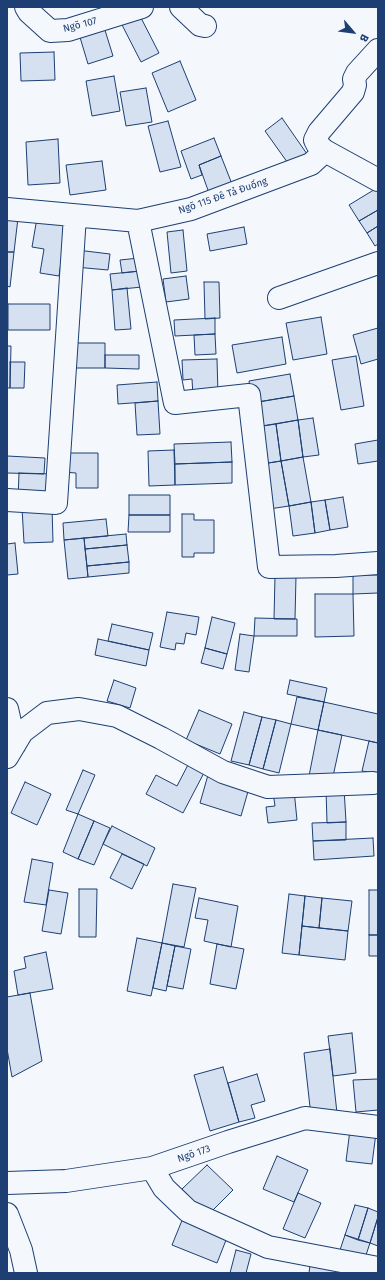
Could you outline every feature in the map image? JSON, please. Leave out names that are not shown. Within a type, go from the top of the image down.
[{"type":"street","name":"Ngõ 107","points":[[26,7],[29,12],[50,31],[68,30],[142,7]]},
{"type":"street","points":[[181,7],[200,25],[205,26]]},
{"type":"street","points":[[378,50],[357,73],[354,80],[356,85],[353,92],[319,132],[315,140],[317,144],[325,151],[378,180]]},
{"type":"street","name":"Ngõ 115 Đê Tả Đuống","points":[[7,210],[138,221],[191,209],[311,164],[325,151]]},
{"type":"street","points":[[7,500],[56,503],[75,216]]},
{"type":"street","points":[[138,221],[175,403],[248,396],[269,567],[336,566],[378,563]]},
{"type":"street","points":[[279,298],[378,263]]},
{"type":"street","points":[[7,709],[11,751]]},
{"type":"street","points":[[11,751],[22,732],[47,713],[80,710],[117,716],[223,772],[268,787],[373,783]]},
{"type":"street","name":"Ngõ 173","points":[[7,1183],[66,1181],[152,1168],[305,1118],[378,1127]]},
{"type":"street","points":[[152,1168],[164,1188],[188,1211],[268,1247],[378,1268]]},
{"type":"street","points":[[7,1214],[21,1250],[26,1273]]},
{"type":"building","points":[[138,12],[159,53],[141,62],[120,21]]},
{"type":"building","points":[[104,27],[113,56],[88,64],[79,34]]},
{"type":"building","points":[[54,52],[55,80],[21,81],[20,53]]},
{"type":"building","points":[[180,61],[196,100],[168,112],[152,73]]},
{"type":"building","points":[[114,76],[120,111],[92,116],[86,81]]},
{"type":"building","points":[[146,88],[152,122],[126,126],[120,92]]},
{"type":"building","points":[[282,118],[307,154],[290,166],[265,131]]},
{"type":"building","points":[[168,121],[181,167],[160,172],[148,126]]},
{"type":"building","points":[[214,138],[221,156],[199,165],[202,175],[191,179],[181,151]]},
{"type":"building","points":[[58,139],[60,183],[28,185],[26,142]]},
{"type":"building","points":[[221,156],[232,184],[209,193],[199,165]]},
{"type":"building","points":[[102,161],[106,190],[70,195],[66,165]]},
{"type":"building","points":[[377,188],[378,210],[359,221],[349,205]]},
{"type":"building","points":[[378,210],[378,226],[367,233],[359,221]]},
{"type":"building","points":[[7,217],[18,218],[14,252],[7,252]]},
{"type":"building","points":[[37,218],[67,222],[59,276],[40,273],[44,249],[32,247]]},
{"type":"building","points":[[378,226],[378,244],[375,246],[367,233]]},
{"type":"building","points":[[244,227],[247,244],[210,251],[207,234]]},
{"type":"building","points":[[183,230],[187,271],[171,273],[167,232]]},
{"type":"building","points":[[77,250],[110,254],[108,270],[75,267]]},
{"type":"building","points":[[7,252],[14,252],[10,287],[7,286]]},
{"type":"building","points":[[139,258],[140,271],[122,273],[120,260]]},
{"type":"building","points":[[140,271],[142,287],[112,290],[110,274]]},
{"type":"building","points":[[186,276],[189,299],[166,302],[163,279]]},
{"type":"building","points":[[204,282],[219,282],[220,318],[205,319]]},
{"type":"building","points":[[127,288],[131,329],[115,330],[112,290]]},
{"type":"building","points":[[8,304],[50,304],[50,330],[8,330]]},
{"type":"building","points":[[321,317],[327,354],[293,360],[286,323]]},
{"type":"building","points":[[215,318],[215,334],[175,336],[174,320]]},
{"type":"building","points":[[378,328],[378,359],[361,364],[353,335]]},
{"type":"building","points":[[215,334],[216,354],[195,355],[194,335]]},
{"type":"building","points":[[282,337],[286,364],[237,373],[232,345]]},
{"type":"building","points":[[72,343],[105,343],[105,368],[71,368]]},
{"type":"building","points":[[7,346],[11,346],[10,388],[7,388]]},
{"type":"building","points":[[105,355],[139,355],[139,369],[105,368]]},
{"type":"building","points":[[356,356],[364,406],[341,410],[332,360]]},
{"type":"building","points":[[217,359],[218,394],[193,396],[192,379],[183,380],[182,360]]},
{"type":"building","points":[[10,362],[25,362],[24,388],[10,388]]},
{"type":"building","points":[[290,374],[294,396],[252,403],[249,381]]},
{"type":"building","points":[[157,382],[158,401],[118,404],[117,385]]},
{"type":"building","points":[[294,396],[298,420],[256,427],[252,403]]},
{"type":"building","points":[[158,401],[160,434],[137,435],[135,403]]},
{"type":"building","points":[[313,418],[319,455],[303,457],[298,420]]},
{"type":"building","points":[[298,420],[303,457],[281,461],[276,424]]},
{"type":"building","points":[[276,424],[281,461],[262,464],[256,427]]},
{"type":"building","points":[[378,440],[378,461],[358,464],[355,444]]},
{"type":"building","points":[[231,442],[232,462],[175,464],[174,444]]},
{"type":"building","points":[[174,450],[175,485],[149,486],[148,451]]},
{"type":"building","points":[[63,453],[98,453],[98,488],[76,488],[76,473],[63,472]]},
{"type":"building","points":[[7,456],[45,458],[44,474],[7,473]]},
{"type":"building","points":[[303,457],[311,502],[289,506],[281,461]]},
{"type":"building","points":[[281,461],[289,506],[269,509],[262,464]]},
{"type":"building","points":[[232,462],[232,483],[175,485],[175,464]]},
{"type":"building","points":[[19,473],[53,474],[53,500],[18,500]]},
{"type":"building","points":[[129,495],[170,495],[170,515],[129,515]]},
{"type":"building","points":[[343,497],[348,527],[330,530],[325,500]]},
{"type":"building","points":[[325,500],[330,530],[315,533],[311,502]]},
{"type":"building","points":[[311,502],[315,533],[293,536],[289,506]]},
{"type":"building","points":[[52,507],[53,542],[24,543],[22,508]]},
{"type":"building","points":[[182,514],[194,514],[194,520],[214,520],[214,553],[194,553],[194,557],[182,557]]},
{"type":"building","points":[[129,515],[170,515],[170,532],[128,532]]},
{"type":"building","points":[[106,519],[108,536],[64,540],[63,523]]},
{"type":"building","points":[[126,534],[127,545],[85,549],[84,538]]},
{"type":"building","points":[[84,538],[88,577],[68,579],[64,540]]},
{"type":"building","points":[[15,543],[18,574],[7,575],[7,544]]},
{"type":"building","points":[[127,545],[129,562],[87,566],[85,549]]},
{"type":"building","points":[[129,562],[129,573],[88,577],[87,566]]},
{"type":"building","points":[[353,575],[378,575],[378,593],[353,594]]},
{"type":"building","points":[[275,576],[296,576],[295,619],[274,619]]},
{"type":"building","points":[[315,594],[353,594],[354,636],[315,637]]},
{"type":"building","points":[[167,612],[199,617],[196,635],[186,633],[184,644],[176,643],[175,650],[160,647]]},
{"type":"building","points":[[212,617],[235,623],[227,654],[205,648]]},
{"type":"building","points":[[255,618],[297,619],[297,636],[254,636]]},
{"type":"building","points":[[112,624],[153,633],[149,650],[108,641]]},
{"type":"building","points":[[240,634],[254,636],[249,672],[235,670]]},
{"type":"building","points":[[98,639],[149,650],[146,666],[95,655]]},
{"type":"building","points":[[205,648],[227,654],[223,669],[201,663]]},
{"type":"building","points":[[114,680],[136,688],[130,708],[107,701]]},
{"type":"building","points":[[290,680],[327,688],[324,702],[287,694]]},
{"type":"building","points":[[297,697],[324,702],[318,730],[291,724]]},
{"type":"building","points":[[324,702],[378,714],[378,743],[318,730]]},
{"type":"building","points":[[199,710],[232,724],[220,754],[186,740]]},
{"type":"building","points":[[244,712],[262,717],[249,765],[231,761]]},
{"type":"building","points":[[262,717],[276,720],[263,769],[249,765]]},
{"type":"building","points":[[276,720],[291,724],[279,773],[263,769]]},
{"type":"building","points":[[318,730],[342,735],[332,781],[309,776]]},
{"type":"building","points":[[369,741],[378,743],[378,774],[362,771]]},
{"type":"building","points":[[190,761],[206,769],[183,813],[146,794],[156,775],[177,786]]},
{"type":"building","points":[[83,770],[95,775],[78,814],[66,810]]},
{"type":"building","points":[[208,775],[249,788],[241,816],[200,803]]},
{"type":"building","points":[[25,782],[51,794],[37,825],[11,813]]},
{"type":"building","points":[[344,788],[346,822],[327,823],[326,789]]},
{"type":"building","points":[[294,790],[297,820],[268,823],[266,807],[275,806],[273,792]]},
{"type":"building","points":[[78,814],[94,821],[78,859],[63,852]]},
{"type":"building","points":[[94,821],[110,828],[94,865],[78,859]]},
{"type":"building","points":[[346,822],[346,840],[313,841],[312,823]]},
{"type":"building","points":[[112,826],[155,848],[147,866],[103,844]]},
{"type":"building","points":[[373,838],[374,856],[314,860],[313,841]]},
{"type":"building","points":[[122,854],[144,864],[132,889],[110,878]]},
{"type":"building","points":[[32,859],[53,863],[46,905],[24,902]]},
{"type":"building","points":[[173,884],[196,888],[184,947],[162,943]]},
{"type":"building","points":[[79,889],[97,889],[96,937],[79,937]]},
{"type":"building","points":[[49,890],[68,893],[61,934],[42,931]]},
{"type":"building","points":[[369,890],[378,890],[378,935],[369,935]]},
{"type":"building","points":[[289,894],[305,896],[299,955],[282,953]]},
{"type":"building","points":[[305,896],[322,898],[319,928],[302,926]]},
{"type":"building","points":[[199,898],[238,906],[231,947],[204,941],[208,920],[195,918]]},
{"type":"building","points":[[322,898],[352,901],[348,931],[319,928]]},
{"type":"building","points":[[302,926],[348,931],[345,960],[299,955]]},
{"type":"building","points":[[369,935],[378,935],[378,956],[369,956]]},
{"type":"building","points":[[137,938],[162,943],[151,996],[127,991]]},
{"type":"building","points":[[162,943],[175,946],[166,991],[153,988]]},
{"type":"building","points":[[217,944],[244,949],[236,989],[210,984]]},
{"type":"building","points":[[175,946],[191,949],[183,989],[167,986]]},
{"type":"building","points":[[46,952],[53,989],[18,995],[14,971],[26,968],[24,957]]},
{"type":"building","points":[[30,993],[42,1061],[12,1077],[7,1049],[7,997]]},
{"type":"building","points":[[352,1033],[356,1073],[333,1076],[328,1036]]},
{"type":"building","points":[[330,1049],[337,1113],[311,1116],[304,1053]]},
{"type":"building","points":[[223,1067],[239,1122],[210,1131],[194,1075]]},
{"type":"building","points":[[257,1074],[265,1101],[251,1105],[255,1118],[239,1122],[228,1083]]},
{"type":"building","points":[[378,1079],[378,1110],[356,1112],[353,1080]]},
{"type":"building","points":[[350,1130],[376,1133],[372,1164],[346,1161]]},
{"type":"building","points":[[277,1156],[308,1170],[294,1202],[263,1189]]},
{"type":"building","points":[[207,1165],[233,1190],[208,1215],[182,1189]]},
{"type":"building","points":[[298,1193],[321,1203],[305,1238],[283,1229]]},
{"type":"building","points":[[355,1205],[368,1208],[358,1240],[345,1235]]},
{"type":"building","points":[[368,1208],[378,1212],[378,1217],[370,1243],[358,1240]]},
{"type":"building","points":[[378,1217],[378,1246],[370,1243]]},
{"type":"building","points":[[183,1218],[228,1235],[217,1263],[172,1245]]},
{"type":"building","points":[[345,1235],[370,1243],[364,1261],[339,1253]]},
{"type":"building","points":[[236,1250],[251,1254],[246,1273],[230,1273]]},
{"type":"building","points":[[310,1265],[343,1270],[343,1273],[309,1273]]}]
